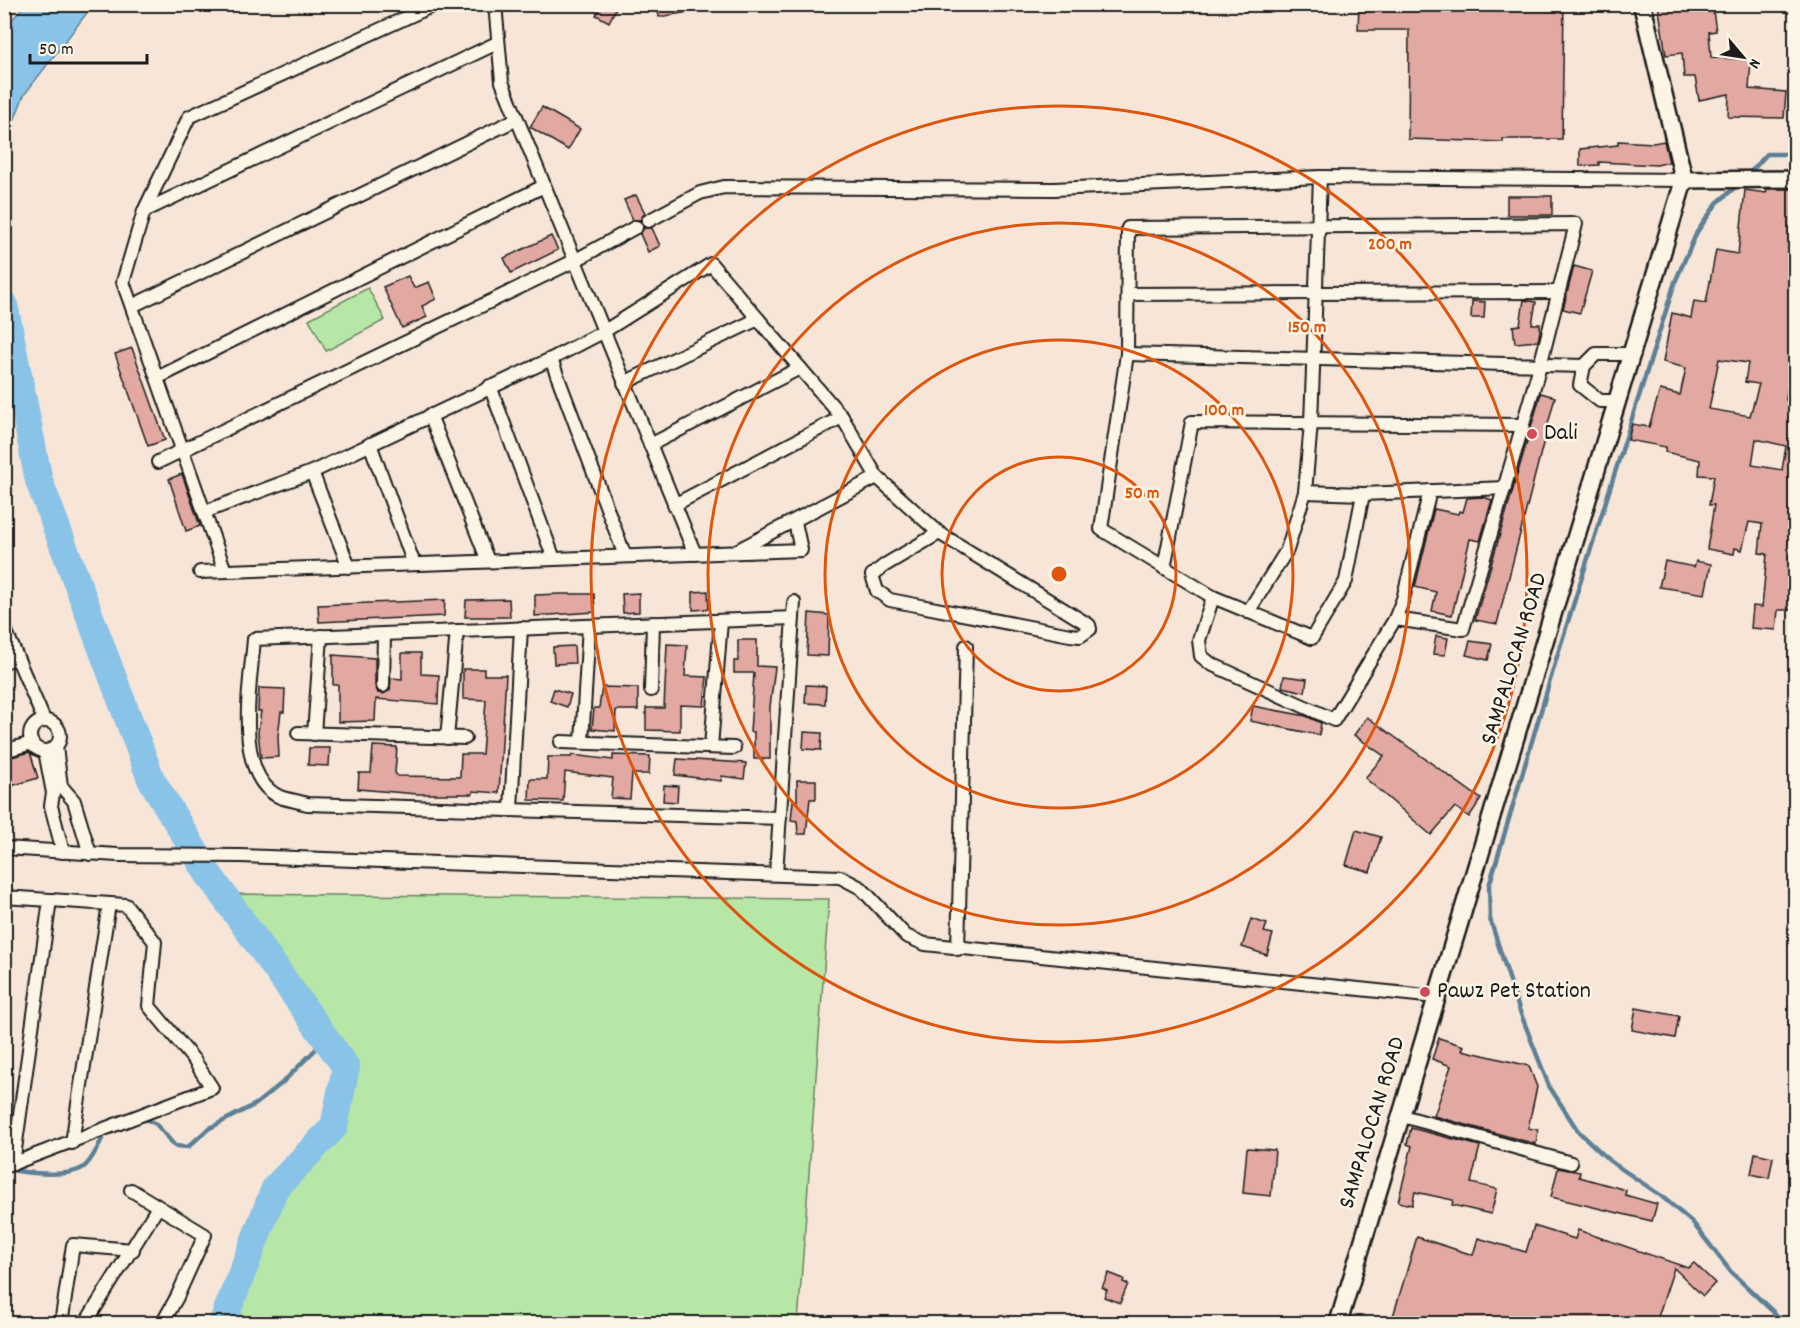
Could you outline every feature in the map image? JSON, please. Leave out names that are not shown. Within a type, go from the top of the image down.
[{"type":"main road","name":"SAMPALOCAN ROAD","points":[[1338,1323],[1634,354],[1684,180],[1642,4]]},
{"type":"street","points":[[225,571],[123,282],[144,211],[189,117],[436,4]]},
{"type":"street","points":[[495,4],[502,82],[695,554]]},
{"type":"street","points":[[144,211],[497,43]]},
{"type":"street","points":[[132,306],[516,119]]},
{"type":"street","points":[[1248,612],[1287,550],[1305,492],[1311,423],[1320,177]]},
{"type":"street","points":[[648,221],[700,193],[724,187],[1054,189],[1320,177],[1796,179]]},
{"type":"street","points":[[157,378],[544,186]]},
{"type":"street","points":[[1363,494],[1346,581],[1312,638],[1213,597],[1101,529],[1127,354],[1128,228],[1576,224],[1540,366],[1463,629],[1395,619]]},
{"type":"street","points":[[158,462],[574,261],[636,227]]},
{"type":"street","points":[[204,512],[312,472],[551,359],[603,332],[711,264],[842,417],[877,477],[939,533],[1089,625],[1090,629],[1080,636],[1070,635],[890,600],[877,591],[872,575],[939,533]]},
{"type":"street","points":[[1128,294],[1559,292]]},
{"type":"street","points":[[624,383],[758,319]]},
{"type":"street","points":[[1127,354],[1584,366]]},
{"type":"street","points":[[1619,401],[1600,401],[1580,385],[1584,366],[1596,354],[1634,354]]},
{"type":"street","points":[[551,359],[625,556]]},
{"type":"street","points":[[650,445],[800,368]]},
{"type":"street","points":[[490,386],[554,559]]},
{"type":"street","points":[[430,415],[488,561]]},
{"type":"street","points":[[674,505],[842,417]]},
{"type":"street","points":[[1164,568],[1192,422],[1523,425]]},
{"type":"street","points":[[370,444],[414,564]]},
{"type":"street","points":[[312,472],[349,567]]},
{"type":"street","points":[[734,552],[877,477]]},
{"type":"street","points":[[1305,492],[1363,494],[1505,488]]},
{"type":"street","points":[[1213,597],[1199,640],[1200,656],[1211,664],[1334,720],[1395,619],[1403,599],[1430,491]]},
{"type":"street","points":[[200,572],[801,550],[795,522]]},
{"type":"street","points":[[776,874],[794,602]]},
{"type":"street","points":[[780,818],[307,804],[278,796],[261,782],[252,765],[248,729],[254,639],[794,618]]},
{"type":"street","points":[[711,747],[721,621]]},
{"type":"street","points":[[651,690],[653,623]]},
{"type":"street","points":[[582,742],[589,626]]},
{"type":"street","points":[[4,627],[10,660],[44,720],[56,724],[60,730],[61,736],[50,749],[53,793],[51,806],[63,852]]},
{"type":"street","points":[[511,809],[521,628]]},
{"type":"street","points":[[447,738],[456,631]]},
{"type":"street","points":[[383,686],[384,634]]},
{"type":"street","points":[[314,734],[321,636]]},
{"type":"street","points":[[958,949],[966,646]]},
{"type":"street","points":[[44,720],[34,726],[30,737],[35,747],[50,749]]},
{"type":"street","points":[[298,733],[465,738]]},
{"type":"street","points":[[561,742],[734,748]]},
{"type":"street","points":[[4,751],[32,743]]},
{"type":"street","points":[[50,749],[61,786],[74,801],[90,854]]},
{"type":"street","points":[[4,848],[118,855],[240,856],[840,877],[861,888],[906,936],[925,944],[1436,997]]},
{"type":"street","points":[[4,897],[50,900],[109,904],[126,905],[156,942],[149,1006],[195,1060],[212,1088],[9,1166],[50,900]]},
{"type":"street","points":[[72,1143],[109,904]]},
{"type":"street","points":[[1400,1115],[1570,1163]]},
{"type":"street","points":[[131,1190],[205,1235],[177,1297],[162,1323]]},
{"type":"street","points":[[85,1323],[158,1207]]},
{"type":"street","points":[[61,1323],[73,1245],[133,1250]]},
{"type":"green space","points":[[368,288],[385,320],[326,351],[309,319]]},
{"type":"green space","points":[[223,894],[829,899],[798,1323],[222,1323],[275,1188],[334,1127],[346,1067]]},
{"type":"water","points":[[25,4],[93,5],[24,95],[5,144],[5,29]]},
{"type":"building","points":[[602,4],[618,4],[609,22],[596,15]]},
{"type":"building","points":[[657,4],[695,4],[695,11],[659,17]]},
{"type":"building","points":[[1359,4],[1564,4],[1562,139],[1503,139],[1503,142],[1408,139],[1409,30],[1358,30]]},
{"type":"building","points":[[1658,4],[1712,4],[1716,31],[1709,32],[1711,57],[1751,60],[1749,89],[1786,92],[1784,118],[1728,117],[1729,94],[1699,100],[1695,77],[1684,77],[1682,53],[1666,55]]},
{"type":"building","points":[[542,107],[580,129],[568,150],[530,127]]},
{"type":"building","points":[[1618,141],[1653,143],[1664,141],[1669,162],[1657,165],[1599,162],[1599,165],[1580,166],[1580,149],[1618,145]]},
{"type":"building","points":[[1767,189],[1796,189],[1796,307],[1793,324],[1796,324],[1796,367],[1790,366],[1786,400],[1796,402],[1796,564],[1791,610],[1778,610],[1776,630],[1751,628],[1753,606],[1762,607],[1767,554],[1759,553],[1762,524],[1749,522],[1742,550],[1735,548],[1734,554],[1707,549],[1714,505],[1709,505],[1714,476],[1699,475],[1700,460],[1665,452],[1666,447],[1628,440],[1632,424],[1649,427],[1660,390],[1680,395],[1686,368],[1663,362],[1672,313],[1691,318],[1694,301],[1706,303],[1716,250],[1738,254],[1745,190],[1766,193]],"holes":[[[1719,359],[1748,363],[1745,382],[1759,384],[1750,416],[1709,409]],[[1756,439],[1786,446],[1782,470],[1752,465]]]},
{"type":"building","points":[[636,195],[645,213],[640,220],[633,220],[624,200]]},
{"type":"building","points":[[1507,196],[1552,196],[1552,215],[1507,215]]},
{"type":"building","points":[[644,228],[652,228],[660,246],[648,252],[640,234]]},
{"type":"building","points":[[551,236],[558,250],[511,273],[504,258]]},
{"type":"building","points":[[1574,266],[1592,271],[1580,313],[1563,309]]},
{"type":"building","points":[[408,276],[414,288],[429,282],[436,299],[422,306],[427,317],[402,328],[383,287]]},
{"type":"building","points":[[1524,300],[1536,302],[1532,324],[1540,324],[1538,341],[1515,343],[1513,326],[1520,325]]},
{"type":"building","points":[[1472,301],[1485,302],[1484,318],[1471,318]]},
{"type":"building","points":[[132,348],[165,440],[148,446],[115,354]]},
{"type":"building","points":[[1541,393],[1555,397],[1497,624],[1475,620]]},
{"type":"building","points":[[182,474],[200,526],[186,531],[169,479]]},
{"type":"building","points":[[1483,497],[1492,500],[1480,541],[1470,539],[1452,615],[1432,611],[1436,592],[1415,587],[1434,509],[1458,514],[1459,511],[1463,512],[1467,498]]},
{"type":"building","points":[[1665,561],[1694,567],[1696,561],[1711,564],[1705,594],[1659,587]]},
{"type":"building","points":[[708,591],[709,609],[693,610],[693,592]]},
{"type":"building","points":[[639,593],[639,612],[623,613],[622,594]]},
{"type":"building","points":[[594,594],[595,612],[535,616],[535,595]]},
{"type":"building","points":[[509,599],[510,617],[465,617],[466,600]]},
{"type":"building","points":[[445,600],[444,616],[319,622],[318,605]]},
{"type":"building","points":[[809,613],[829,615],[828,656],[807,655]]},
{"type":"building","points":[[1436,636],[1448,638],[1445,655],[1433,654]]},
{"type":"building","points":[[738,640],[757,640],[757,666],[775,667],[770,707],[770,759],[754,759],[754,732],[750,732],[754,673],[734,673],[734,661],[738,661]]},
{"type":"building","points":[[1470,641],[1492,644],[1488,660],[1466,655]]},
{"type":"building","points":[[667,644],[687,645],[685,676],[707,677],[704,706],[680,705],[680,731],[646,730],[646,708],[664,708]]},
{"type":"building","points":[[574,646],[575,663],[554,664],[553,647]]},
{"type":"building","points":[[402,653],[421,653],[421,674],[439,675],[438,704],[376,699],[375,721],[338,722],[338,685],[333,685],[333,655],[375,658],[375,686],[378,693],[383,694],[390,690],[391,678],[402,679]]},
{"type":"building","points":[[463,669],[484,669],[484,675],[506,675],[499,793],[473,791],[473,794],[417,794],[358,789],[359,773],[371,773],[373,746],[397,747],[395,773],[398,776],[460,777],[461,754],[482,754],[486,700],[463,699]]},
{"type":"building","points":[[1284,676],[1307,679],[1305,692],[1282,687]]},
{"type":"building","points":[[806,685],[826,686],[825,704],[805,703]]},
{"type":"building","points":[[602,687],[638,688],[638,710],[616,710],[615,731],[592,729],[594,708],[599,708]]},
{"type":"building","points":[[259,688],[285,689],[284,712],[281,712],[278,736],[279,757],[261,758],[258,732],[261,711],[258,711]]},
{"type":"building","points":[[554,689],[571,694],[567,707],[550,701]]},
{"type":"building","points":[[1253,706],[1306,716],[1321,723],[1319,735],[1250,721]]},
{"type":"building","points":[[1367,717],[1481,799],[1469,817],[1455,807],[1431,835],[1365,778],[1384,756],[1354,735]]},
{"type":"building","points":[[804,732],[822,733],[821,750],[803,749]]},
{"type":"building","points":[[309,748],[330,748],[329,766],[308,765]]},
{"type":"building","points":[[30,752],[38,778],[8,787],[4,759]]},
{"type":"building","points":[[572,755],[613,760],[613,755],[650,756],[649,774],[632,774],[630,799],[611,798],[613,778],[565,772],[563,801],[529,800],[530,779],[547,779],[548,757],[571,757]]},
{"type":"building","points":[[677,759],[746,763],[744,779],[722,776],[721,781],[675,775]]},
{"type":"building","points":[[797,780],[816,780],[816,799],[810,799],[806,834],[798,834],[797,821],[791,820],[793,801],[797,801]]},
{"type":"building","points":[[664,785],[678,786],[677,802],[663,801]]},
{"type":"building","points":[[1356,830],[1381,837],[1370,872],[1346,865]]},
{"type":"building","points":[[1251,919],[1267,924],[1264,932],[1273,934],[1267,955],[1242,947]]},
{"type":"building","points":[[1636,1008],[1679,1016],[1675,1038],[1632,1030]]},
{"type":"building","points":[[1439,1038],[1464,1046],[1462,1050],[1529,1066],[1537,1087],[1528,1128],[1538,1130],[1536,1144],[1434,1116],[1451,1066],[1432,1059]]},
{"type":"building","points":[[1411,1128],[1480,1146],[1471,1183],[1497,1189],[1491,1214],[1452,1205],[1453,1200],[1415,1192],[1412,1205],[1398,1202],[1412,1146],[1407,1144]]},
{"type":"building","points":[[1247,1148],[1275,1150],[1271,1196],[1243,1193]]},
{"type":"building","points":[[1755,1153],[1773,1157],[1769,1178],[1751,1174]]},
{"type":"building","points":[[1558,1168],[1580,1172],[1579,1177],[1626,1190],[1625,1195],[1657,1204],[1652,1221],[1551,1197]]},
{"type":"building","points":[[1534,1226],[1575,1239],[1578,1230],[1688,1268],[1694,1263],[1715,1283],[1703,1296],[1674,1268],[1656,1323],[1391,1323],[1417,1237],[1473,1255],[1478,1238],[1526,1252]]},
{"type":"building","points":[[1109,1273],[1124,1279],[1123,1282],[1128,1284],[1120,1303],[1104,1297],[1107,1290],[1102,1287]]},
{"type":"waterway","points":[[1747,176],[1767,154],[1796,154]]},
{"type":"waterway","points":[[1739,184],[1717,203],[1697,232],[1675,282],[1559,650],[1489,886],[1490,919],[1519,1009],[1549,1086],[1578,1131],[1610,1161],[1660,1195],[1693,1223],[1731,1272],[1786,1324]]},
{"type":"waterway","points":[[4,304],[39,481],[151,779],[209,875],[346,1067],[334,1127],[275,1188],[222,1324]]},
{"type":"waterway","points":[[141,1117],[156,1124],[175,1146],[188,1147],[208,1129],[256,1104],[282,1083],[326,1039]]},
{"type":"waterway","points":[[7,1169],[48,1174],[80,1169],[92,1157],[106,1131]]},
{"type":"place","name":"Dali","points":[[1532,434]]},
{"type":"place","name":"Pawz Pet Station","points":[[1425,992]]}]
